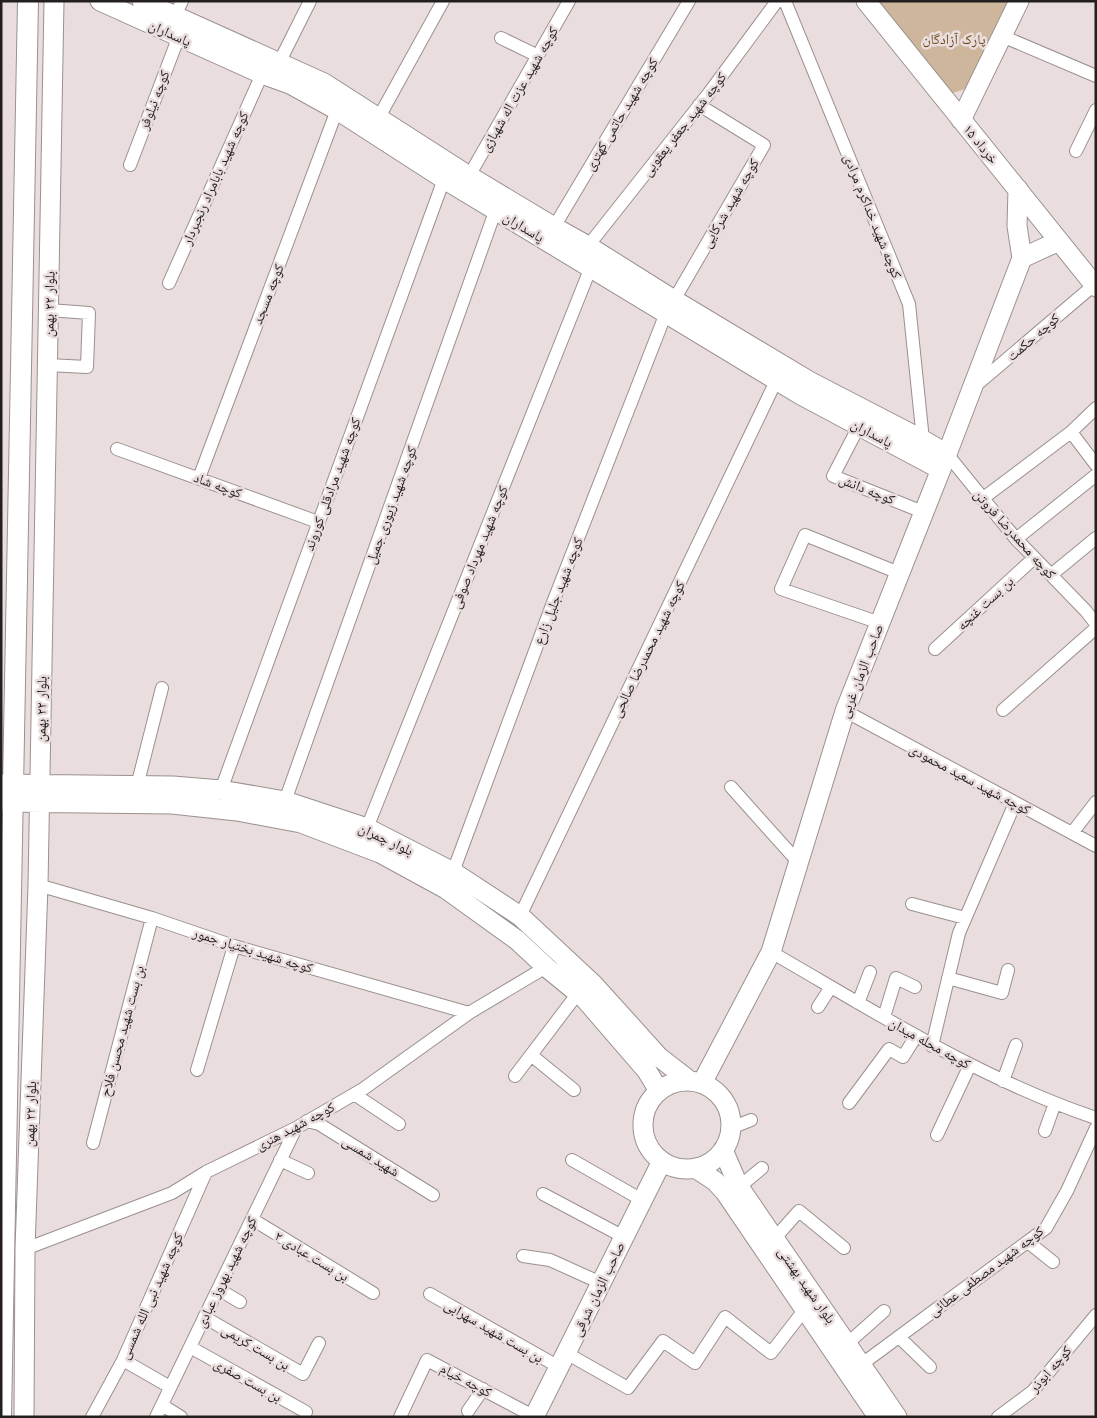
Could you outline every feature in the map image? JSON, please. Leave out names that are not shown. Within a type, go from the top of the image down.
[{"type":"main road","name":"بلوار ۲۲ بهمن","points":[[1,1417],[8,793],[28,1]]},
{"type":"main road","name":"بلوار ۲۲ بهمن","points":[[24,1417],[25,1249],[40,793],[54,1]]},
{"type":"main road","name":"پاسداران","points":[[100,1],[262,74],[290,84],[337,110],[444,179],[591,267],[670,306],[808,381],[923,440],[944,462]]},
{"type":"main road","name":"پاسداران","points":[[142,1],[178,8],[279,63],[324,83],[469,176],[588,246],[776,381],[859,426],[944,462]]},
{"type":"main road","name":"۱۵ خرداد","points":[[866,1],[1095,286]]},
{"type":"main road","points":[[962,120],[1019,1]]},
{"type":"main road","points":[[1018,189],[1017,226],[1022,258],[1059,241]]},
{"type":"main road","name":"صاحب الزمان غربی","points":[[696,1082],[771,952],[845,712],[1022,258]]},
{"type":"main road","name":"بلوار چمران","points":[[8,793],[40,793],[137,786],[221,790],[286,801],[367,828],[453,872],[520,916],[594,985],[659,1057],[696,1082]]},
{"type":"main road","name":"بلوار چمران","points":[[40,793],[237,811],[301,823],[380,853],[446,889],[517,940],[584,998],[647,1071],[659,1091]]},
{"type":"main road","points":[[696,1082],[712,1088],[720,1096],[727,1106],[731,1128],[723,1150],[711,1161],[695,1168],[678,1167],[662,1161],[653,1153],[647,1144],[643,1121],[651,1100],[659,1091],[674,1083],[696,1082]]},
{"type":"main road","name":"بلوار شهید بهشتی","points":[[723,1150],[739,1187],[848,1343],[897,1417]]},
{"type":"main road","name":"صاحب الزمان شرقی","points":[[535,1417],[662,1161]]},
{"type":"main road","name":"بلوار شهید بهشتی","points":[[695,1168],[716,1181],[725,1192],[878,1417]]},
{"type":"street","points":[[279,63],[310,1]]},
{"type":"street","points":[[379,117],[443,1]]},
{"type":"street","name":"کوچه شهید عزت اله شهبازی","points":[[469,176],[569,1]]},
{"type":"street","name":"کوچه شهید حاتمی کهتری","points":[[554,227],[689,1]]},
{"type":"street","name":"کوچه شهید جعفر یعقوبی","points":[[588,246],[699,105],[777,1]]},
{"type":"street","name":"کوچه شهید خداکرم مرادی","points":[[785,1],[909,304],[923,440]]},
{"type":"street","name":"کوچه نیلوفر","points":[[130,165],[179,36]]},
{"type":"street","points":[[1002,36],[1096,76]]},
{"type":"street","points":[[501,38],[538,56]]},
{"type":"street","name":"کوچه شهید بابامراد رنجبردار","points":[[169,283],[262,74]]},
{"type":"street","name":"کوچه شهید شرکایی","points":[[670,306],[764,146],[699,105]]},
{"type":"street","name":"کوچه مسجد","points":[[199,478],[337,110]]},
{"type":"street","points":[[1076,151],[1096,110]]},
{"type":"street","name":"کوچه شهید مرادقلی کوروند","points":[[221,790],[444,179]]},
{"type":"street","name":"کوچه شهید زیوری جمیل","points":[[286,801],[496,209]]},
{"type":"street","name":"کوچه شهید مهرداد صوفی","points":[[367,828],[591,267]]},
{"type":"street","name":"کوچه حکمت","points":[[972,389],[1095,286]]},
{"type":"street","name":"کوچه شهید جلیل زارع","points":[[453,872],[552,605],[670,306]]},
{"type":"street","points":[[48,365],[86,367],[89,313],[49,310]]},
{"type":"street","name":"کوچه شهید محمدرضا صالحی","points":[[520,916],[776,381]]},
{"type":"street","points":[[982,499],[1071,432],[1096,408]]},
{"type":"street","name":"کوچه دانش","points":[[859,426],[833,476],[923,512]]},
{"type":"street","points":[[1071,432],[1096,465]]},
{"type":"street","name":"کوچه شاد","points":[[117,449],[318,522]]},
{"type":"street","name":"کوچه محمدرضا فروتن","points":[[944,462],[982,499],[1016,539],[1051,575],[1091,607],[1096,624]]},
{"type":"street","points":[[1016,539],[1096,475]]},
{"type":"street","points":[[880,623],[781,589],[805,535],[899,573]]},
{"type":"street","points":[[1051,575],[1096,538]]},
{"type":"street","name":"بن بست غنچه","points":[[935,649],[1034,558]]},
{"type":"street","points":[[1003,710],[1096,628]]},
{"type":"street","points":[[137,786],[162,688]]},
{"type":"street","name":"کوچه شهید سعید محمودی","points":[[845,712],[1096,846]]},
{"type":"street","points":[[730,787],[799,863]]},
{"type":"street","points":[[1072,833],[1096,802]]},
{"type":"street","points":[[932,1046],[959,933],[1015,803]]},
{"type":"street","name":"کوچه شهید بختیار جمور","points":[[38,885],[152,918],[234,946],[469,1013]]},
{"type":"street","points":[[912,904],[966,918]]},
{"type":"street","name":"بن بست شهید محسن فلاح","points":[[93,1143],[152,918]]},
{"type":"street","points":[[197,1070],[234,946]]},
{"type":"street","name":"کوچه محله میدان","points":[[771,952],[932,1046],[1003,1081],[1095,1119]]},
{"type":"street","name":"کوچه شهید هنری","points":[[25,1249],[172,1193],[206,1172],[296,1128],[354,1094],[469,1013],[546,967]]},
{"type":"street","points":[[948,978],[1002,993],[1008,970]]},
{"type":"street","points":[[858,1003],[870,972]]},
{"type":"street","points":[[884,1017],[896,978],[914,987]]},
{"type":"street","points":[[818,1007],[831,987]]},
{"type":"street","points":[[515,1076],[578,993]]},
{"type":"street","points":[[849,1103],[890,1049],[903,1057],[916,1036]]},
{"type":"street","points":[[1003,1081],[1016,1045]]},
{"type":"street","points":[[531,1055],[574,1090]]},
{"type":"street","points":[[937,1135],[970,1065]]},
{"type":"street","points":[[354,1094],[399,1124]]},
{"type":"street","points":[[1046,1131],[1055,1103]]},
{"type":"street","name":"کوچه شهید مصطفی عطائی","points":[[862,1364],[1046,1228],[1067,1191],[1095,1119]]},
{"type":"street","points":[[731,1128],[751,1120]]},
{"type":"street","name":"شهید شمسی","points":[[307,1121],[319,1124],[433,1195]]},
{"type":"street","name":"کوچه شهید بهروز عبادی","points":[[159,1411],[296,1128]]},
{"type":"street","points":[[280,1160],[308,1173]]},
{"type":"street","points":[[572,1160],[642,1200]]},
{"type":"street","points":[[739,1187],[762,1168]]},
{"type":"street","name":"کوچه شهید نبی الله شمسی","points":[[92,1417],[123,1360],[206,1172]]},
{"type":"street","points":[[543,1194],[624,1237]]},
{"type":"street","points":[[775,1238],[799,1211],[844,1248]]},
{"type":"street","name":"بن بست عبادی ۲","points":[[252,1219],[373,1293]]},
{"type":"street","points":[[1028,1242],[1053,1262]]},
{"type":"street","points":[[523,1256],[550,1260],[601,1284]]},
{"type":"street","points":[[218,1289],[240,1302]]},
{"type":"street","name":"بن بست شهید سهرابی","points":[[430,1294],[563,1360],[628,1388],[663,1341],[695,1363],[725,1317],[771,1353],[805,1310]]},
{"type":"street","points":[[848,1343],[884,1311]]},
{"type":"street","name":"کوچه ابوذر","points":[[998,1417],[1033,1391],[1096,1315]]},
{"type":"street","name":"بن بست کریمی","points":[[204,1317],[303,1374],[319,1342]]},
{"type":"street","points":[[899,1337],[930,1367]]},
{"type":"street","name":"بن بست صفری","points":[[190,1347],[306,1412]]},
{"type":"street","points":[[123,1360],[170,1387]]},
{"type":"street","name":"کوچه خیام","points":[[400,1417],[427,1360],[535,1417]]},
{"type":"street","points":[[468,1411],[483,1389]]},
{"type":"street","points":[[159,1411],[181,1417]]},
{"type":"green space","name":"پارک آزادگان","points":[[877,1],[1013,1],[976,79],[965,89],[950,94]]}]
